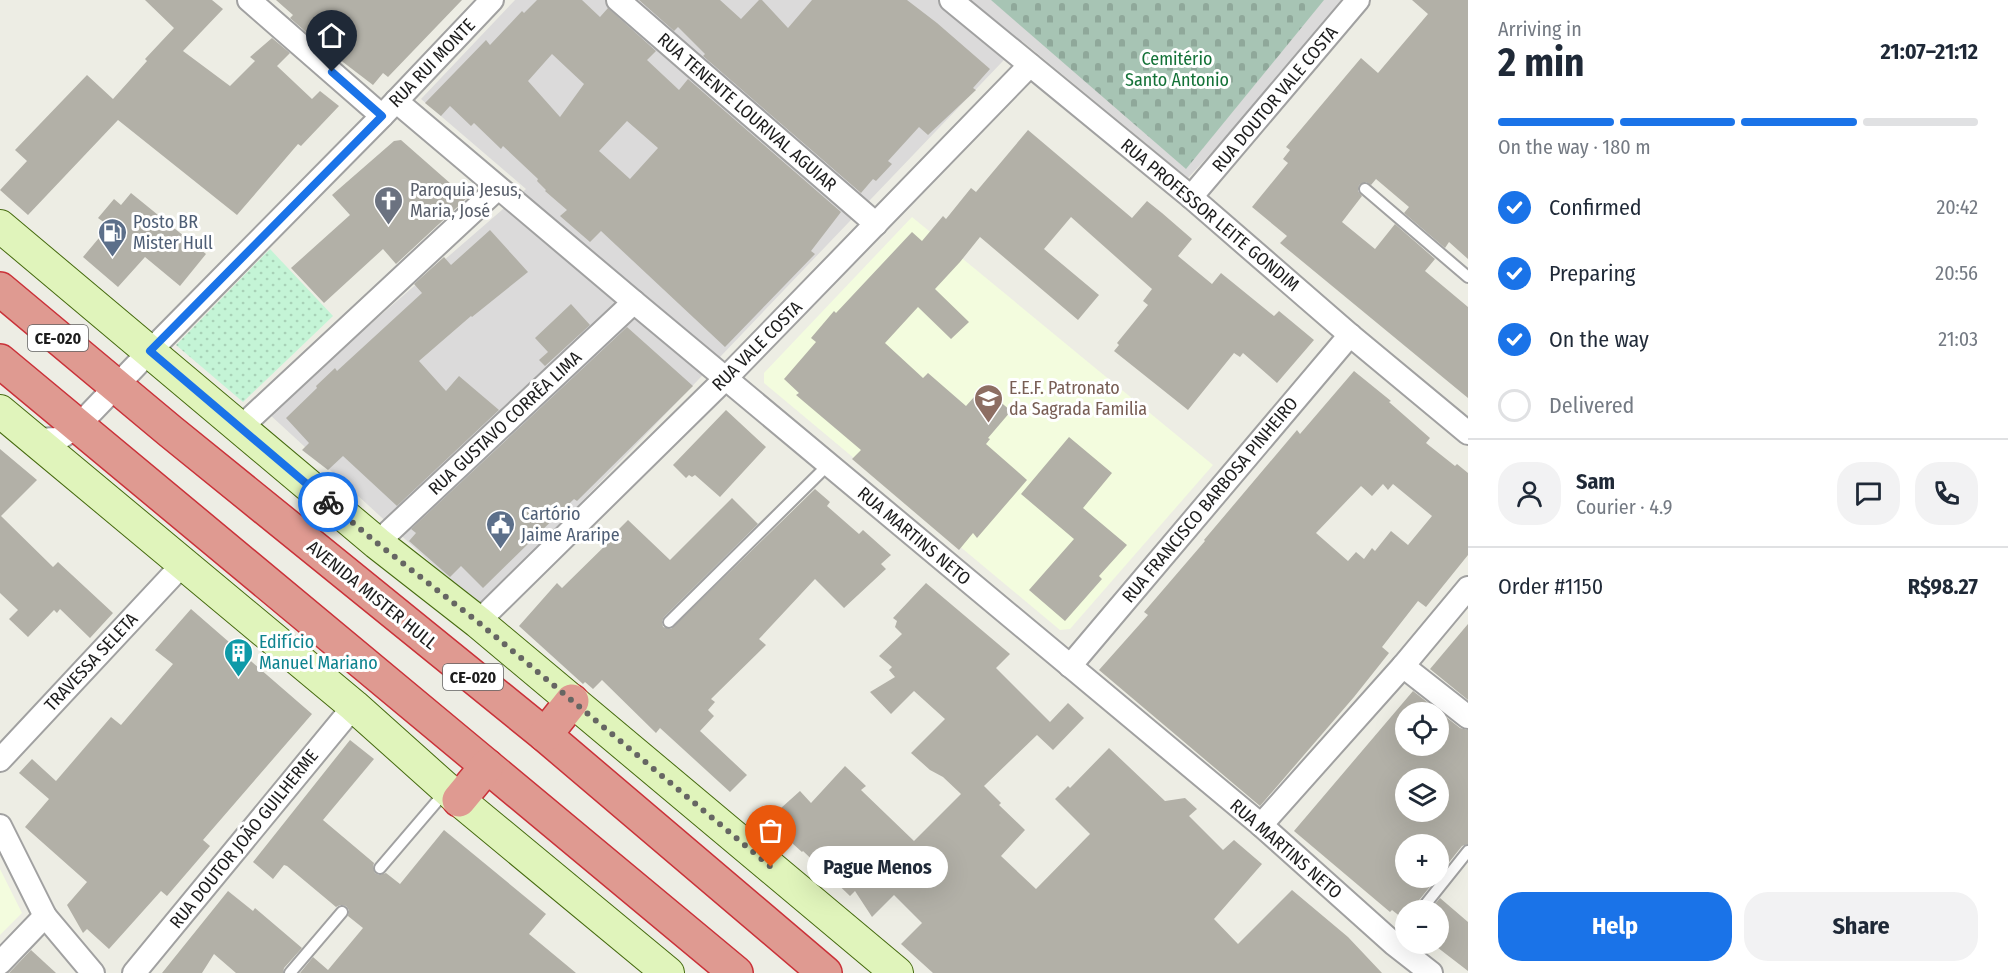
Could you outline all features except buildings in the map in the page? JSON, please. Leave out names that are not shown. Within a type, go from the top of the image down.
[{"type":"highway","name":"AVENIDA MISTER HULL","points":[[0,289],[545,735],[825,973]]},
{"type":"highway","name":"CE-020","points":[[0,361],[736,973]]},
{"type":"highway","points":[[545,735],[572,701]]},
{"type":"highway","points":[[453,795],[487,766]]},
{"type":"main road","points":[[0,226],[377,543],[478,622],[897,973]]},
{"type":"main road","points":[[0,411],[354,706],[453,795],[668,973]]},
{"type":"street","name":"RUA MARTINS NETO","points":[[249,0],[389,108],[498,188],[1261,825],[1395,932]]},
{"type":"street","name":"RUA RUI MONTE","points":[[34,440],[58,439],[78,426],[492,0]]},
{"type":"street","name":"RUA TENENTE LOURIVAL AGUIAR","points":[[618,0],[876,224]]},
{"type":"street","name":"RUA PROFESSOR LEITE GONDIM","points":[[951,0],[1191,197],[1350,334],[1466,425]]},
{"type":"street","name":"RUA DOUTOR VALE COSTA","points":[[1191,197],[1358,0]]},
{"type":"street","name":"RUA VALE COSTA","points":[[478,622],[726,379],[1030,65]]},
{"type":"street","points":[[240,428],[498,188]]},
{"type":"street","name":"RUA GUSTAVO CORRÊA LIMA","points":[[377,543],[634,302]]},
{"type":"street","name":"RUA FRANCISCO BARBOSA PINHEIRO","points":[[1070,666],[1350,334]]},
{"type":"street","name":"TRAVESSA SELETA","points":[[0,760],[183,564]]},
{"type":"street","points":[[1261,825],[1403,666],[1468,588]]},
{"type":"street","points":[[1403,666],[1468,717]]},
{"type":"street","name":"RUA DOUTOR JOÃO GUILHERME","points":[[134,973],[354,706]]},
{"type":"street","points":[[0,826],[45,916],[93,973]]},
{"type":"street","points":[[0,963],[45,916]]},
{"type":"street","name":"RUA MARTINS NETO","points":[[1415,954],[1431,973]]},
{"type":"lane","points":[[1365,189],[1468,277]]},
{"type":"lane","points":[[669,622],[828,465]]},
{"type":"lane","points":[[380,868],[453,795]]},
{"type":"lane","points":[[1429,900],[1468,851]]},
{"type":"lane","points":[[290,973],[342,912]]},
{"type":"shaded area","points":[[515,0],[1353,0],[1188,178],[1022,41],[480,608],[268,413],[526,189],[421,99]]},
{"type":"shaded area","name":"E.E.F. Patronato da Sagrada Familia","points":[[912,217],[1213,465],[1070,629],[1060,630],[764,383],[764,373]]},
{"type":"shaded area","points":[[270,249],[333,316],[243,402],[176,345]]},
{"type":"shaded area","points":[[0,869],[22,913],[0,935]]},
{"type":"green space","name":"Cemitério Santo Antonio","points":[[991,0],[1324,0],[1186,169]]},
{"type":"way so far","points":[[328,502],[478,622],[771,867]]},
{"type":"place","name":"Paroquia Jesus, Maria, José","points":[[389,226]]},
{"type":"place","name":"Posto BR Mister Hull","points":[[112,258]]},
{"type":"place","name":"E.E.F. Patronato da Sagrada Familia","points":[[988,424]]},
{"type":"place","name":"Cartório Jaime Araripe","points":[[500,550]]},
{"type":"place","name":"Edifício Manuel Mariano","points":[[238,678]]},
{"type":"place","name":"Pague Menos","points":[[771,867]]},
{"type":"route","points":[[328,502],[150,351],[382,116],[332,72]]}]
